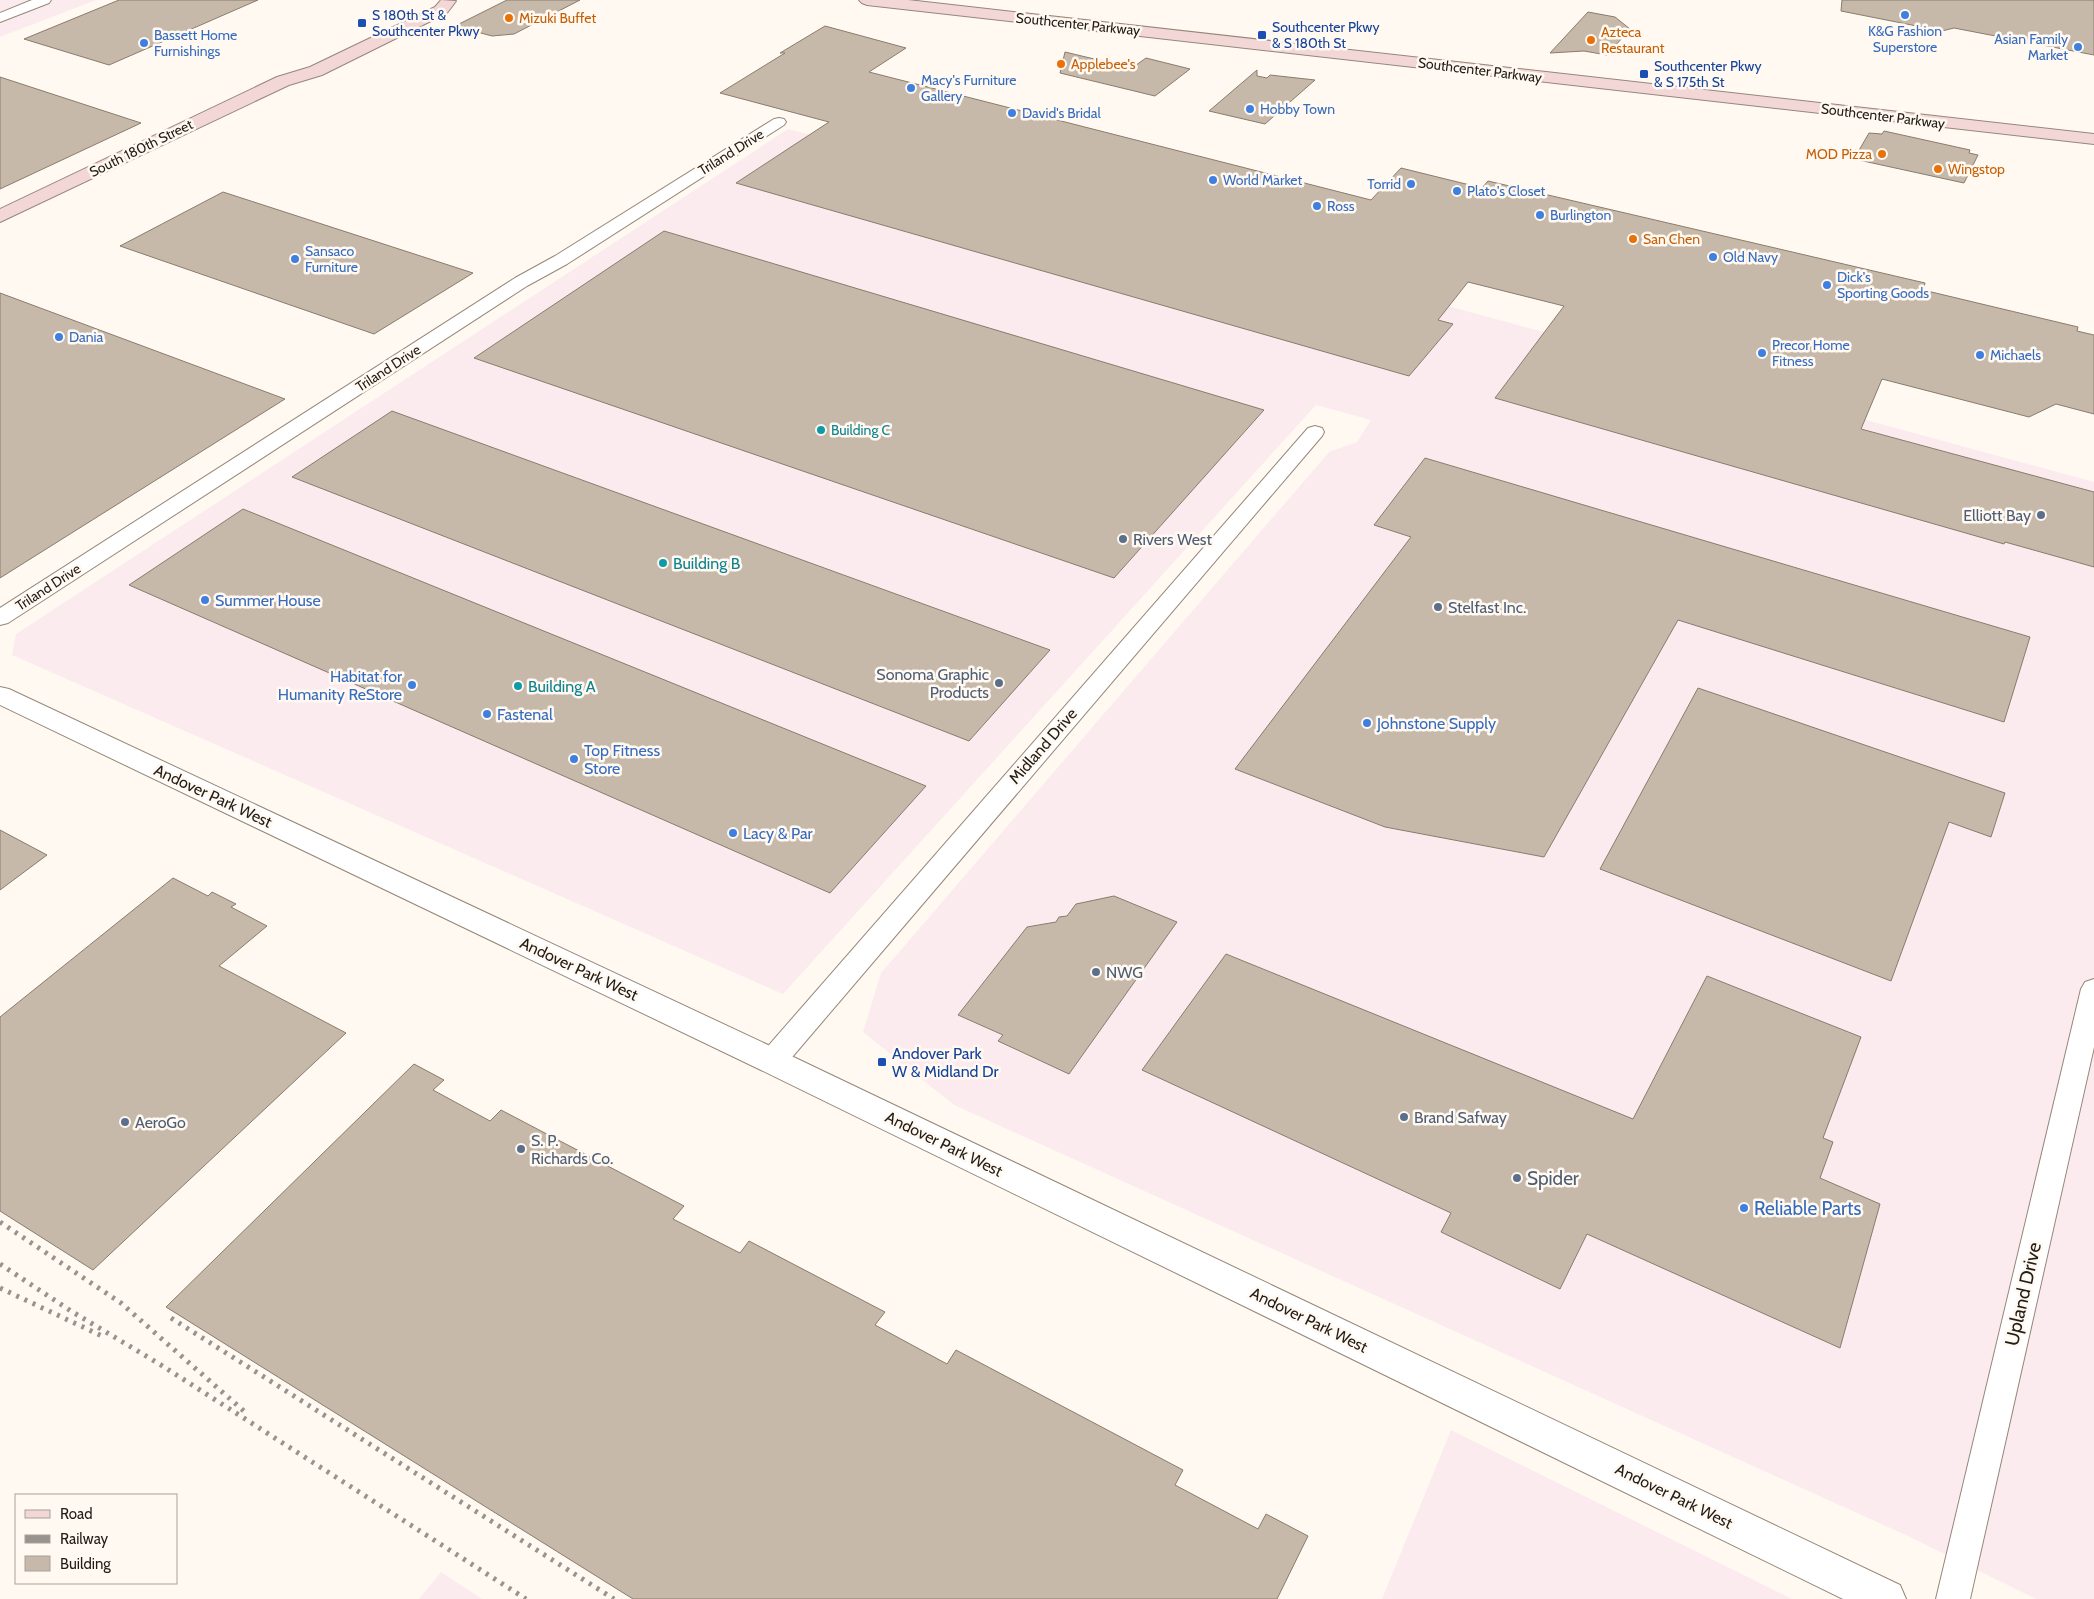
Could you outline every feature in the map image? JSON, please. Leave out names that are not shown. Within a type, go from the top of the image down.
[{"type":"main road","name":"South 180th Street","points":[[0,216],[283,81],[296,67],[425,6],[449,0]]},
{"type":"main road","name":"Southcenter Parkway","points":[[867,0],[2094,139]]},
{"type":"street","points":[[0,18],[44,0]]},
{"type":"street","name":"Triland Drive","points":[[0,618],[521,282],[561,260],[779,122]]},
{"type":"street","name":"Midland Drive","points":[[772,1061],[1315,432]]},
{"type":"street","name":"Andover Park West","points":[[0,695],[772,1061],[1886,1599]]},
{"type":"street","name":"Upland Drive","points":[[1953,1599],[2094,989]]},
{"type":"shaded area","points":[[0,0],[96,0],[0,37]]},
{"type":"shaded area","points":[[788,129],[2094,482],[2094,1599],[2036,1599],[1908,1536],[954,1105],[863,1032],[881,973],[1329,452],[1357,442],[1371,420],[1316,405],[783,994],[12,655],[16,634]]},
{"type":"shaded area","points":[[1451,1430],[1792,1599],[1382,1599]]},
{"type":"shaded area","points":[[441,1572],[482,1599],[419,1599]]},
{"type":"building","points":[[119,0],[258,0],[109,65],[24,39]]},
{"type":"building","name":"Mizuki Buffet","points":[[507,0],[580,0],[514,34],[492,36],[455,26]]},
{"type":"building","points":[[1842,0],[2094,0],[2094,55],[1954,28],[1942,31],[1841,11]]},
{"type":"building","name":"Azteca Restaurant","points":[[1588,12],[1615,17],[1630,29],[1607,55],[1584,51],[1550,53]]},
{"type":"building","points":[[825,26],[906,48],[869,72],[1371,200],[1401,168],[1482,188],[1488,181],[1925,283],[1923,290],[2078,327],[2077,331],[2094,335],[2094,414],[2056,404],[2029,417],[1882,379],[1861,429],[2094,492],[2094,567],[2005,542],[2004,544],[1495,398],[1564,306],[1468,282],[1438,320],[1453,324],[1409,376],[736,183],[829,122],[720,93]]},
{"type":"building","points":[[1065,52],[1132,68],[1146,58],[1190,69],[1155,96],[1060,73]]},
{"type":"building","points":[[1257,70],[1257,76],[1267,78],[1270,75],[1315,80],[1265,124],[1209,111]]},
{"type":"building","points":[[0,77],[141,123],[0,189]]},
{"type":"building","points":[[1884,131],[1970,150],[1969,153],[1978,155],[1964,183],[1854,159],[1869,133],[1882,134]]},
{"type":"building","name":"Sansaco Furniture","points":[[223,192],[473,273],[374,334],[120,246]]},
{"type":"building","points":[[664,231],[1264,410],[1114,578],[474,358]]},
{"type":"building","points":[[0,293],[285,399],[0,578]]},
{"type":"building","name":"Building B","points":[[392,411],[1050,650],[969,741],[292,477]]},
{"type":"building","points":[[1425,458],[2030,637],[2004,722],[1678,620],[1544,857],[1385,827],[1235,769],[1411,537],[1374,525]]},
{"type":"building","name":"Building A","points":[[243,509],[926,786],[830,893],[129,585]]},
{"type":"building","points":[[1698,688],[2005,793],[1991,837],[1949,822],[1891,981],[1600,869]]},
{"type":"building","points":[[0,830],[47,855],[0,890]]},
{"type":"building","name":"AeroGo","points":[[173,878],[208,896],[212,892],[236,904],[231,907],[267,926],[219,966],[346,1033],[93,1270],[0,1211],[0,1017]]},
{"type":"building","points":[[1114,896],[1177,922],[1069,1074],[998,1041],[1003,1035],[958,1015],[1027,927],[1056,922],[1059,917],[1067,916],[1076,904]]},
{"type":"building","points":[[1226,954],[1633,1119],[1707,976],[1861,1037],[1823,1138],[1833,1142],[1820,1178],[1880,1204],[1840,1348],[1587,1234],[1560,1289],[1441,1232],[1451,1213],[1142,1070]]},
{"type":"building","points":[[414,1064],[444,1080],[433,1090],[490,1121],[501,1110],[684,1206],[673,1219],[740,1253],[749,1241],[885,1312],[875,1325],[947,1364],[956,1350],[1183,1470],[1175,1485],[1258,1529],[1266,1514],[1308,1536],[1277,1599],[633,1599],[166,1307]]},
{"type":"railway","points":[[0,1222],[121,1303],[245,1412]]},
{"type":"railway","points":[[0,1264],[71,1311],[161,1365],[526,1599]]},
{"type":"railway","points":[[0,1288],[102,1336]]},
{"type":"railway","points":[[171,1318],[614,1599]]},
{"type":"place","name":"K&G Fashion Superstore","points":[[1905,15]]},
{"type":"place","name":"Mizuki Buffet","points":[[509,18]]},
{"type":"place","name":"S 180th St & Southcenter Pkwy","points":[[362,23]]},
{"type":"place","name":"Southcenter Pkwy & S 180th St","points":[[1262,35]]},
{"type":"place","name":"Azteca Restaurant","points":[[1591,40]]},
{"type":"place","name":"Bassett Home Furnishings","points":[[144,43]]},
{"type":"place","name":"Asian Family Market","points":[[2078,47]]},
{"type":"place","name":"Applebee's","points":[[1061,64]]},
{"type":"place","name":"Southcenter Pkwy & S 175th St","points":[[1644,74]]},
{"type":"place","name":"Macy's Furniture Gallery","points":[[911,88]]},
{"type":"place","name":"Hobby Town","points":[[1250,109]]},
{"type":"place","name":"David's Bridal","points":[[1012,113]]},
{"type":"place","name":"MOD Pizza","points":[[1882,154]]},
{"type":"place","name":"Wingstop","points":[[1938,169]]},
{"type":"place","name":"World Market","points":[[1213,180]]},
{"type":"place","name":"Torrid","points":[[1411,184]]},
{"type":"place","name":"Plato's Closet","points":[[1457,191]]},
{"type":"place","name":"Ross","points":[[1317,206]]},
{"type":"place","name":"Burlington","points":[[1540,215]]},
{"type":"place","name":"San Chen","points":[[1633,239]]},
{"type":"place","name":"Old Navy","points":[[1713,257]]},
{"type":"place","name":"Sansaco Furniture","points":[[295,259]]},
{"type":"place","name":"Dick's Sporting Goods","points":[[1827,285]]},
{"type":"place","name":"Dania","points":[[59,337]]},
{"type":"place","name":"Precor Home Fitness","points":[[1762,353]]},
{"type":"place","name":"Michaels","points":[[1980,355]]},
{"type":"place","name":"Building C","points":[[821,430]]},
{"type":"place","name":"Elliott Bay","points":[[2041,515]]},
{"type":"place","name":"Rivers West","points":[[1123,539]]},
{"type":"place","name":"Building B","points":[[663,563]]},
{"type":"place","name":"Summer House","points":[[205,600]]},
{"type":"place","name":"Stelfast Inc.","points":[[1438,607]]},
{"type":"place","name":"Sonoma Graphic Products","points":[[999,683]]},
{"type":"place","name":"Habitat for Humanity ReStore","points":[[412,685]]},
{"type":"place","name":"Building A","points":[[518,686]]},
{"type":"place","name":"Fastenal","points":[[487,714]]},
{"type":"place","name":"Johnstone Supply","points":[[1367,723]]},
{"type":"place","name":"Top Fitness Store","points":[[574,759]]},
{"type":"place","name":"Lacy & Par","points":[[733,833]]},
{"type":"place","name":"NWG","points":[[1096,972]]},
{"type":"place","name":"Andover Park W & Midland Dr","points":[[882,1062]]},
{"type":"place","name":"Brand Safway","points":[[1404,1117]]},
{"type":"place","name":"AeroGo","points":[[125,1122]]},
{"type":"place","name":"S. P. Richards Co.","points":[[521,1149]]},
{"type":"place","name":"Spider","points":[[1517,1178]]},
{"type":"place","name":"Reliable Parts","points":[[1744,1208]]}]
